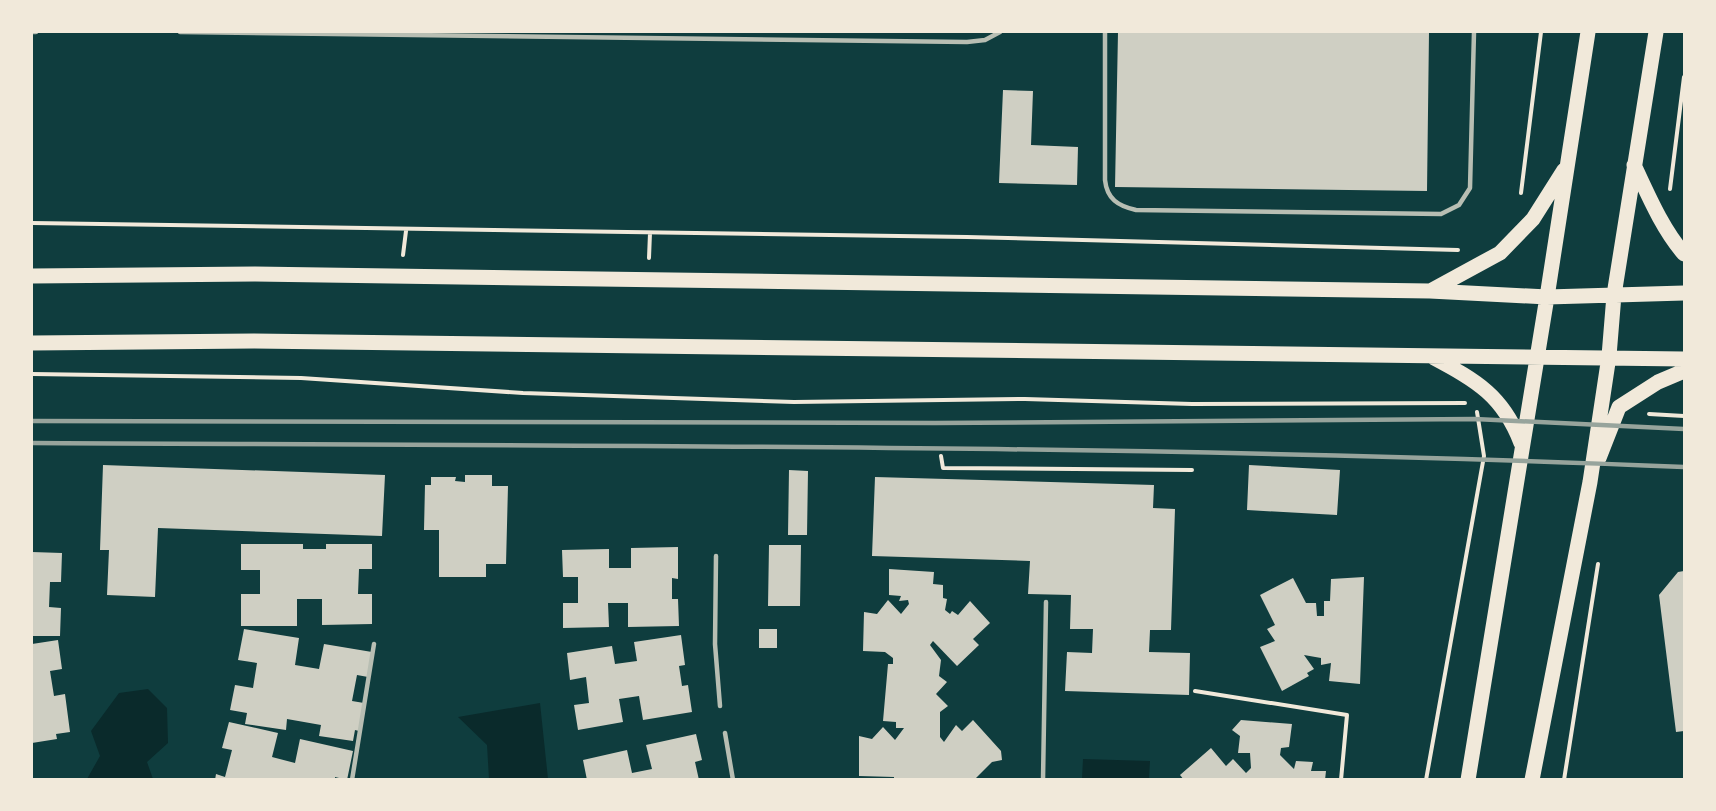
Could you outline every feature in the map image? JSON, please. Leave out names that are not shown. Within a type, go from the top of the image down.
[{"type":"main road","points":[[1468,780],[1588,32]]},
{"type":"main road","points":[[1532,780],[1590,482],[1609,356],[1614,295],[1656,32]]},
{"type":"main road","points":[[1430,291],[1500,253],[1533,219],[1568,165]]},
{"type":"main road","points":[[1634,165],[1671,239],[1684,254]]},
{"type":"main road","points":[[32,276],[255,274],[1430,291],[1547,297],[1684,293]]},
{"type":"main road","points":[[32,343],[254,341],[1431,357],[1609,356],[1684,359]]},
{"type":"main road","points":[[1431,357],[1462,373],[1502,405],[1512,418],[1521,444]]},
{"type":"main road","points":[[1590,482],[1619,407],[1658,382],[1684,371]]},
{"type":"lane","points":[[180,32],[967,42],[985,40],[1000,32]]},
{"type":"lane","points":[[1105,32],[1105,180],[1106,190],[1113,201],[1136,210],[1441,214],[1459,205],[1470,188],[1474,32]]},
{"type":"lane","points":[[716,556],[715,644],[720,706]]},
{"type":"lane","points":[[1043,780],[1047,602]]},
{"type":"lane","points":[[352,780],[374,644]]},
{"type":"lane","points":[[725,733],[733,780]]},
{"type":"path","points":[[1518,199],[1524,189],[1541,32]]},
{"type":"path","points":[[1669,196],[1684,77]]},
{"type":"path","points":[[32,223],[967,237],[1453,251],[1468,248]]},
{"type":"path","points":[[32,374],[301,378],[523,393],[794,402],[1025,399],[1192,404],[1476,403],[1484,456],[1426,780]]},
{"type":"path","points":[[1645,413],[1684,416]]},
{"type":"path","points":[[941,456],[943,468],[1192,470]]},
{"type":"path","points":[[1564,780],[1600,553]]},
{"type":"path","points":[[1195,691],[1347,715],[1341,780]]},
{"type":"water","points":[[148,689],[167,708],[168,743],[147,762],[153,779],[87,779],[100,756],[91,731],[119,693]]},
{"type":"water","points":[[540,703],[548,779],[489,779],[487,745],[458,717]]},
{"type":"water","points":[[1083,759],[1150,761],[1149,779],[1082,779]]},
{"type":"building","points":[[1118,32],[1429,32],[1427,191],[1115,187]]},
{"type":"building","points":[[1003,90],[1033,91],[1031,145],[1078,147],[1077,185],[999,183]]},
{"type":"building","points":[[103,465],[385,475],[382,536],[158,528],[155,597],[107,595],[109,550],[100,550]]},
{"type":"building","points":[[1249,465],[1340,470],[1337,515],[1247,510]]},
{"type":"building","points":[[789,470],[808,471],[807,535],[788,535]]},
{"type":"building","points":[[465,475],[492,475],[492,486],[508,486],[506,564],[486,564],[486,577],[439,577],[439,530],[424,530],[425,485],[431,485],[431,477],[456,477],[455,481],[465,482]]},
{"type":"building","points":[[875,477],[1154,485],[1153,508],[1175,509],[1171,630],[1150,630],[1149,652],[1190,653],[1189,695],[1065,691],[1067,652],[1092,653],[1093,629],[1070,629],[1071,595],[1028,594],[1030,561],[872,556]]},
{"type":"building","points":[[241,544],[303,544],[303,549],[326,549],[326,544],[372,544],[372,569],[359,569],[358,594],[372,594],[372,624],[322,625],[322,599],[297,599],[297,626],[241,626],[241,594],[260,594],[260,570],[241,570]]},
{"type":"building","points":[[769,545],[801,545],[800,606],[768,606]]},
{"type":"building","points":[[678,547],[678,579],[672,578],[672,599],[678,599],[679,626],[628,627],[628,603],[608,603],[609,627],[563,628],[563,603],[578,603],[578,577],[563,577],[562,550],[609,549],[609,568],[631,568],[631,548]]},
{"type":"building","points":[[32,552],[62,553],[61,582],[50,582],[49,607],[61,608],[60,636],[32,636]]},
{"type":"building","points":[[889,569],[934,572],[933,584],[943,585],[943,598],[947,599],[945,610],[950,614],[952,611],[958,615],[970,601],[990,623],[973,639],[979,645],[957,666],[933,641],[930,645],[941,660],[939,676],[947,682],[936,694],[948,706],[940,712],[940,737],[944,742],[956,725],[962,731],[973,720],[1001,751],[1002,760],[992,762],[974,780],[894,780],[894,777],[859,776],[859,736],[872,739],[883,727],[895,740],[904,728],[896,728],[896,722],[883,721],[888,664],[893,664],[893,658],[885,652],[863,651],[864,612],[877,614],[888,600],[901,614],[909,604],[908,600],[899,601],[901,596],[889,595]]},
{"type":"building","points":[[1684,571],[1684,731],[1676,732],[1659,595],[1678,572]]},
{"type":"building","points":[[1364,577],[1360,684],[1329,681],[1331,663],[1321,665],[1321,658],[1304,655],[1314,669],[1307,673],[1309,676],[1282,691],[1260,647],[1275,641],[1267,629],[1275,625],[1260,595],[1293,578],[1306,603],[1316,603],[1317,616],[1324,616],[1324,601],[1330,601],[1331,579]]},
{"type":"building","points":[[244,629],[299,638],[295,665],[319,669],[324,644],[372,652],[368,677],[357,675],[352,701],[364,703],[359,731],[355,730],[353,741],[319,736],[321,725],[287,719],[286,730],[245,724],[247,713],[230,710],[235,685],[253,688],[257,663],[238,660]]},
{"type":"building","points":[[759,629],[777,629],[777,648],[759,648]]},
{"type":"building","points":[[681,635],[685,665],[679,666],[682,686],[688,685],[692,712],[643,720],[639,696],[619,699],[623,722],[578,730],[574,705],[589,703],[586,677],[570,680],[567,653],[612,646],[615,664],[637,661],[634,642]]},
{"type":"building","points":[[58,640],[62,669],[50,671],[54,696],[65,694],[70,732],[56,734],[57,739],[32,743],[32,644]]},
{"type":"building","points":[[1241,720],[1292,724],[1289,747],[1281,748],[1280,755],[1294,769],[1296,761],[1313,762],[1311,771],[1326,771],[1325,780],[1184,780],[1180,775],[1211,748],[1226,766],[1233,759],[1246,773],[1251,768],[1250,753],[1238,753],[1240,736],[1232,730]]},
{"type":"building","points":[[229,722],[278,733],[272,757],[295,763],[300,739],[353,751],[347,780],[335,777],[335,780],[215,780],[216,774],[225,777],[232,750],[222,748]]},
{"type":"building","points":[[696,734],[702,760],[695,762],[699,780],[587,780],[583,760],[627,750],[632,773],[652,769],[646,745]]},
{"type":"railway","points":[[32,421],[935,423],[1475,419],[1684,429]]},
{"type":"railway","points":[[32,443],[1065,450],[1478,459],[1684,467]]}]
